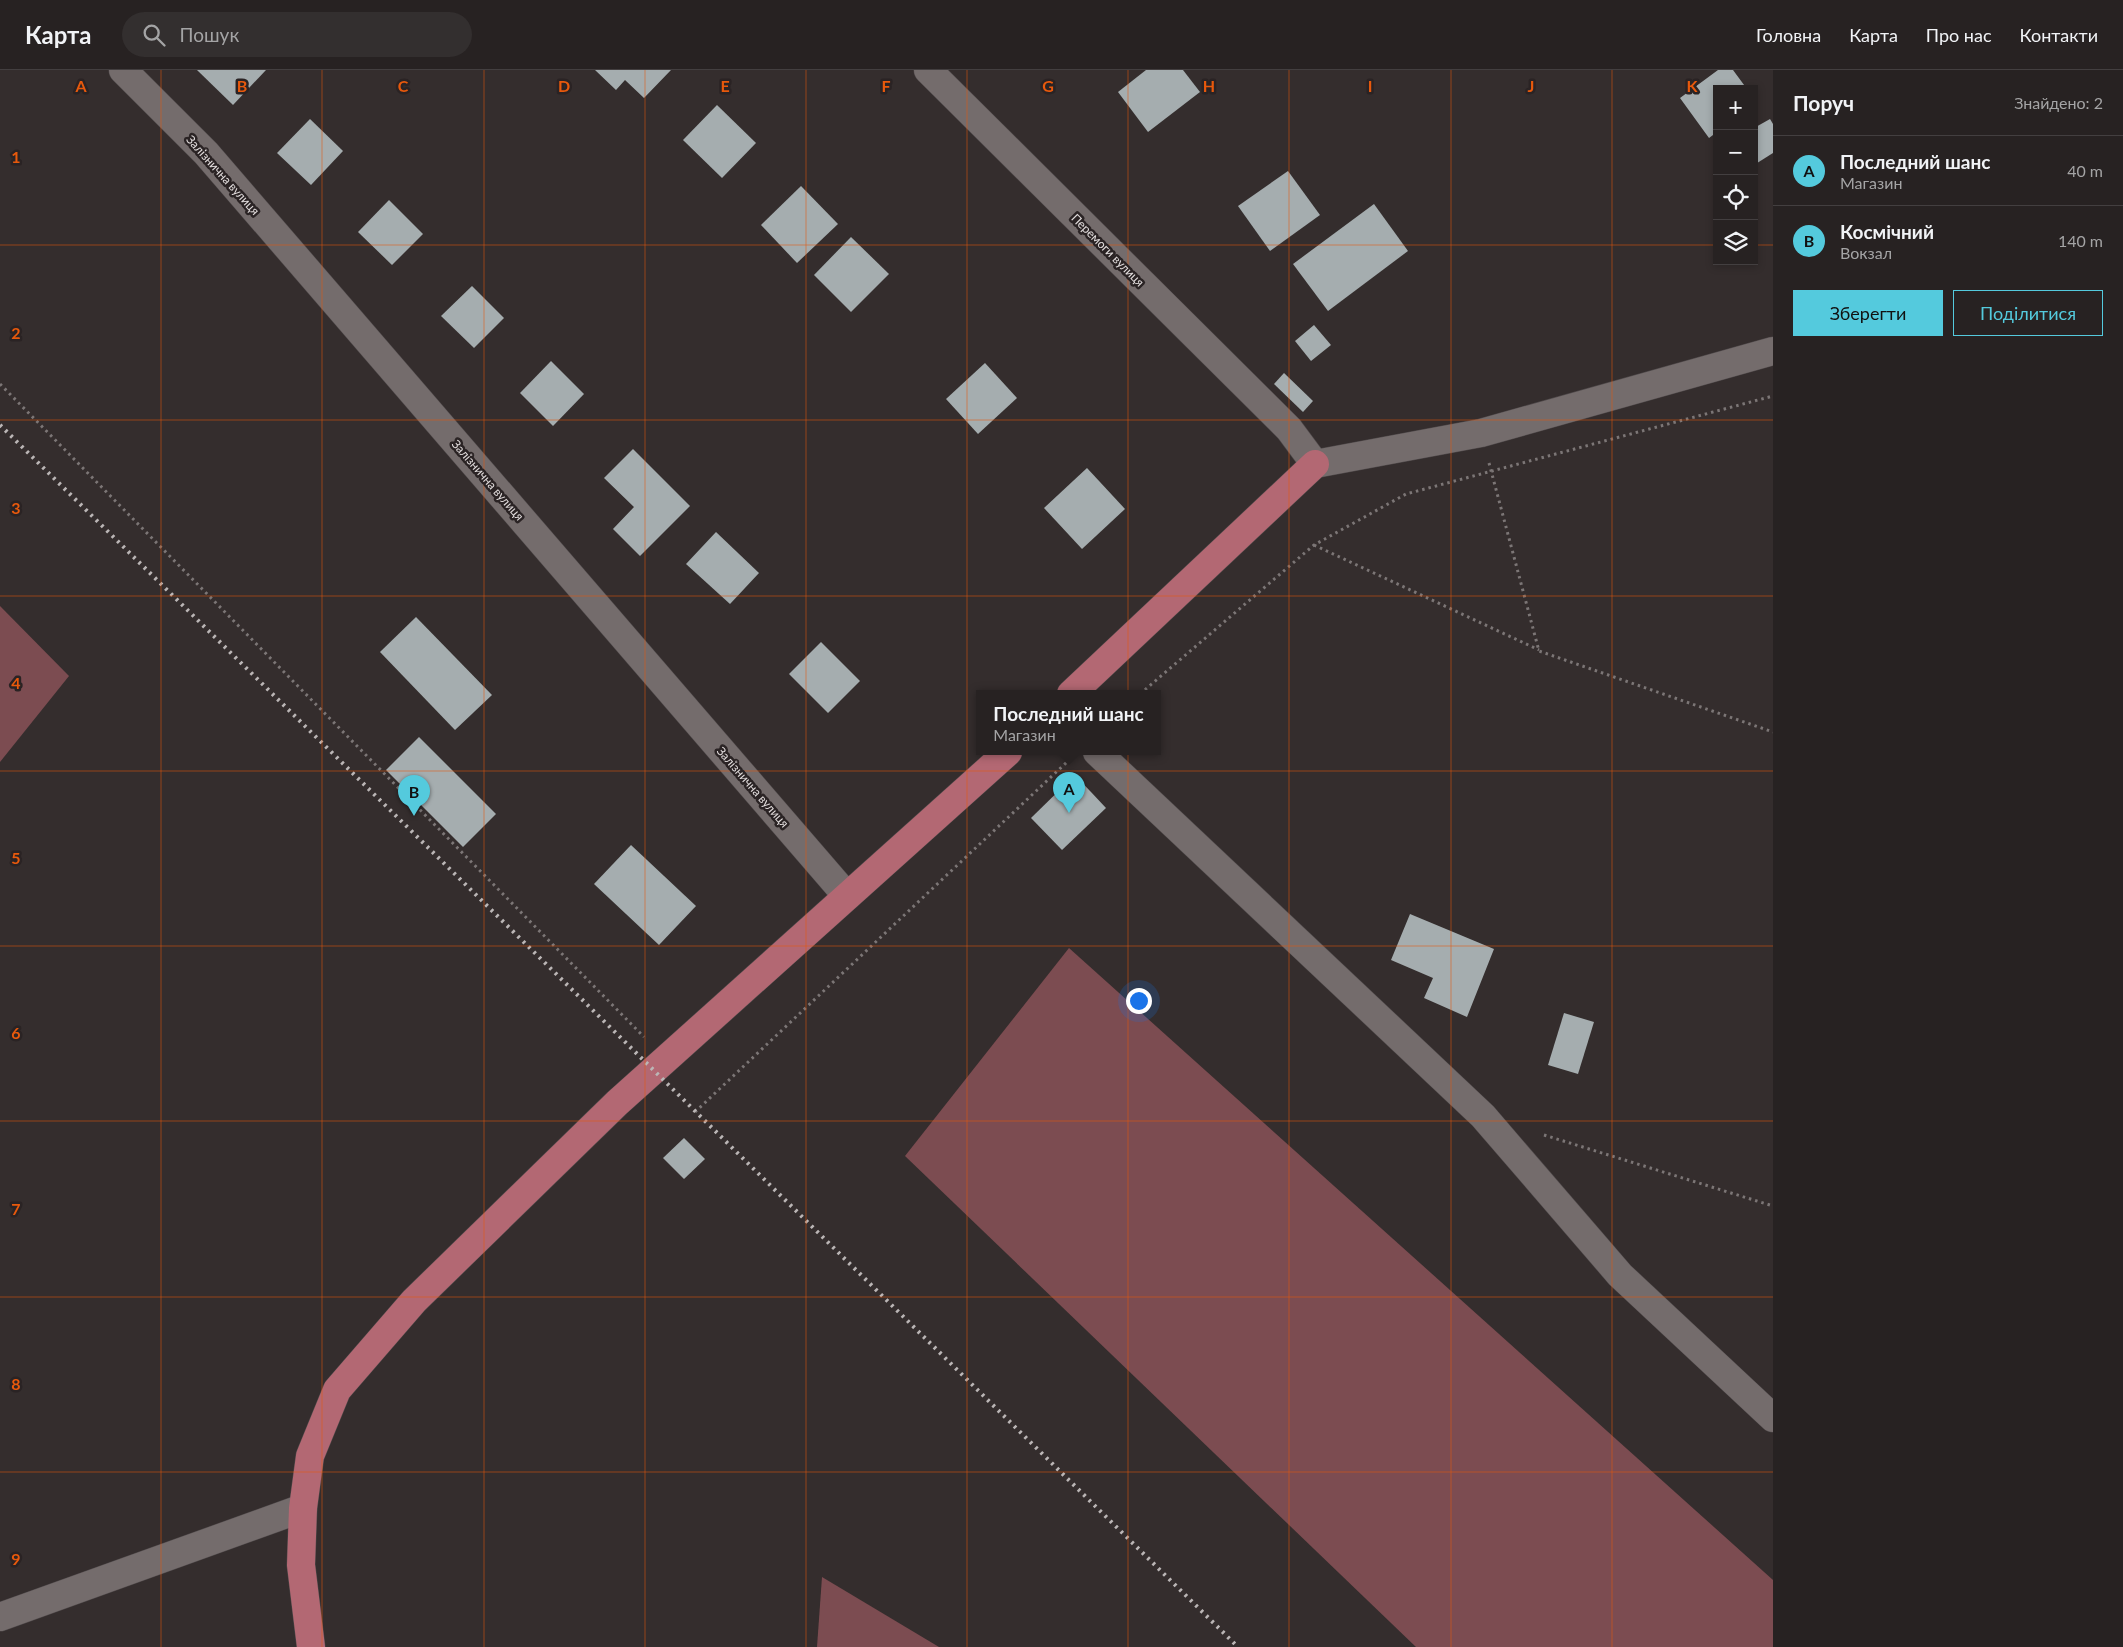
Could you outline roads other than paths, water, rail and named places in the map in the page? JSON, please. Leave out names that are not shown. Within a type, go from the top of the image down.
[{"type":"main road","points":[[1075,690],[1315,464]]},
{"type":"main road","points":[[311,1647],[301,1565],[303,1508],[310,1456],[337,1390],[414,1301],[617,1103],[1005,755]]},
{"type":"street","name":"Залізнична вулиця","points":[[123,70],[206,153],[847,896]]},
{"type":"street","name":"Перемоги вулиця","points":[[928,70],[1289,429],[1315,464]]},
{"type":"street","points":[[1315,464],[1481,433],[1773,351]]},
{"type":"street","points":[[1101,755],[1483,1116],[1620,1275],[1773,1418]]},
{"type":"street","points":[[0,1617],[303,1508]]},
{"type":"railway","points":[[0,425],[1238,1647]]},
{"type":"place","name":"Последний шанс","points":[[1069,813]]},
{"type":"place","name":"Космічний","points":[[414,816]]}]
